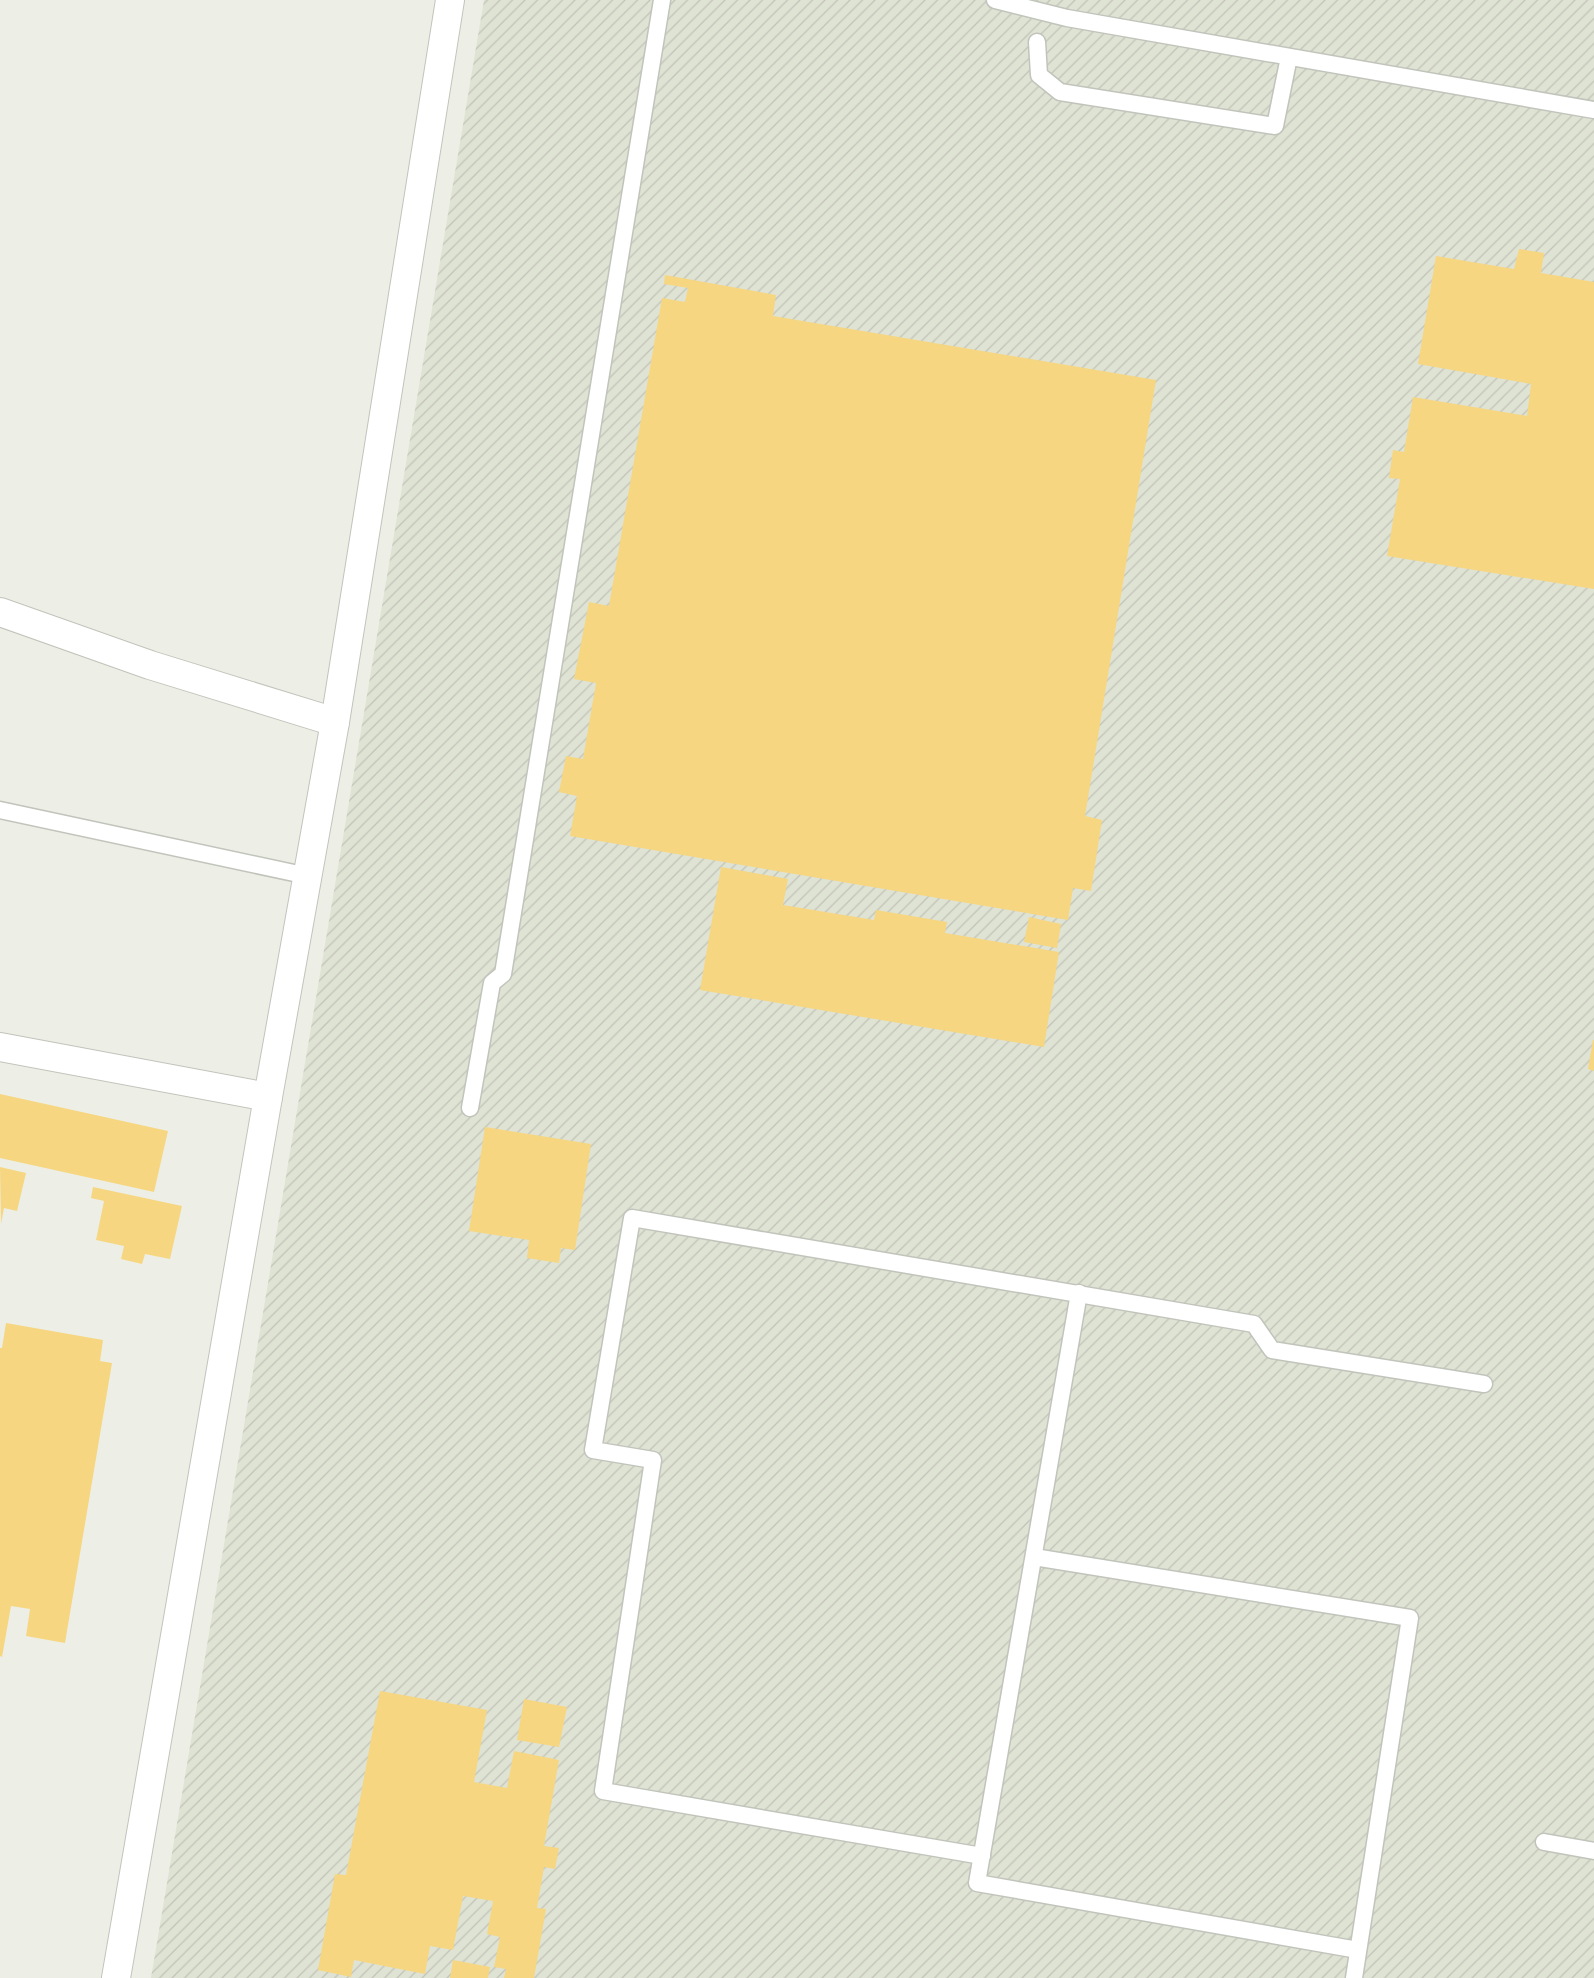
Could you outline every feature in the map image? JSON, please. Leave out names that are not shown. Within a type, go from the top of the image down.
[{"type":"street","points":[[116,1978],[268,1097],[335,722],[450,0]]},
{"type":"street","points":[[0,612],[150,665],[335,722]]},
{"type":"street","points":[[0,1047],[268,1097]]},
{"type":"lane","points":[[470,1108],[492,983],[503,974],[662,0]]},
{"type":"lane","points":[[995,0],[1066,18],[1594,110]]},
{"type":"lane","points":[[1037,42],[1040,75],[1060,92],[1275,126],[1289,57]]},
{"type":"lane","points":[[0,810],[308,876]]},
{"type":"lane","points":[[982,1856],[603,1791],[654,1460],[593,1450],[632,1218],[1254,1324],[1272,1350],[1484,1384]]},
{"type":"lane","points":[[1080,1293],[977,1883],[1358,1950]]},
{"type":"lane","points":[[1034,1557],[1410,1618],[1354,1978]]},
{"type":"lane","points":[[1544,1842],[1594,1851]]},
{"type":"shaded area","points":[[484,0],[1594,0],[1594,1978],[151,1978]]},
{"type":"building","points":[[1519,249],[1544,253],[1541,273],[1594,282],[1594,589],[1387,556],[1400,479],[1389,478],[1393,450],[1404,452],[1413,397],[1527,416],[1531,384],[1418,364],[1436,256],[1514,269]]},
{"type":"building","points":[[665,275],[776,295],[773,316],[1156,380],[1085,816],[1102,820],[1091,891],[1073,888],[1068,920],[570,836],[577,796],[559,792],[566,756],[583,759],[596,683],[574,679],[589,602],[609,606],[662,298],[685,302],[688,288],[664,284]]},
{"type":"building","points":[[721,867],[788,879],[783,905],[874,920],[876,910],[947,922],[945,933],[1059,952],[1044,1047],[700,990]]},
{"type":"building","points":[[1029,917],[1061,924],[1057,948],[1024,942]]},
{"type":"building","points":[[1594,1040],[1594,1071],[1588,1069]]},
{"type":"building","points":[[0,1094],[168,1131],[154,1192],[0,1158]]},
{"type":"building","points":[[485,1127],[591,1144],[575,1250],[561,1248],[559,1263],[527,1258],[529,1240],[469,1231]]},
{"type":"building","points":[[0,1167],[26,1173],[17,1211],[4,1208],[1,1224]]},
{"type":"building","points":[[93,1187],[182,1206],[170,1259],[145,1254],[142,1264],[121,1259],[124,1246],[96,1240],[104,1201],[91,1198]]},
{"type":"building","points":[[6,1323],[103,1340],[100,1361],[112,1363],[65,1643],[26,1636],[30,1609],[11,1606],[2,1657],[0,1656],[0,1348],[2,1348]]},
{"type":"building","points":[[380,1691],[487,1710],[474,1782],[507,1788],[514,1751],[559,1760],[544,1846],[559,1848],[555,1869],[544,1867],[537,1908],[546,1909],[534,1978],[504,1978],[506,1969],[494,1967],[500,1937],[487,1934],[493,1901],[463,1896],[453,1950],[430,1946],[425,1974],[354,1960],[351,1977],[318,1970],[335,1874],[346,1875]]},
{"type":"building","points":[[524,1699],[567,1707],[559,1747],[517,1740]]},
{"type":"building","points":[[453,1960],[490,1967],[488,1978],[450,1978]]}]
